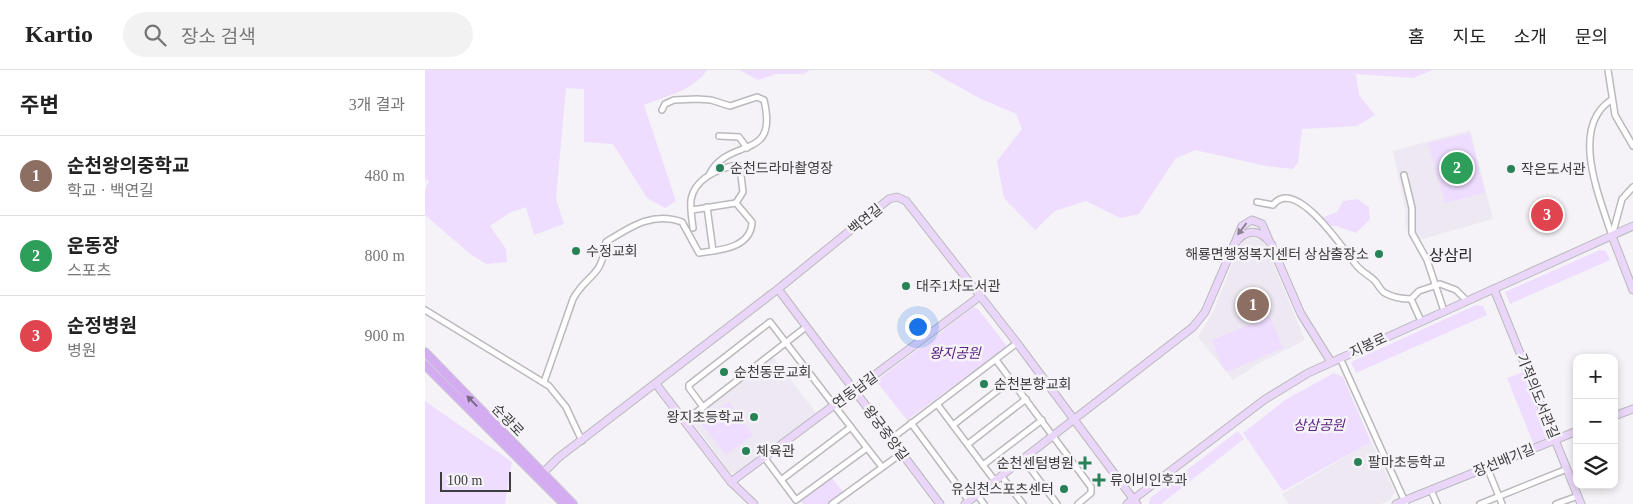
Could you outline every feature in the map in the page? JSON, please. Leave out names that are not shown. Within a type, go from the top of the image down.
[{"type":"main road","name":"순광로","points":[[425,352],[564,504]]},
{"type":"main road","name":"순광로","points":[[425,365],[540,476],[573,504]]},
{"type":"street","points":[[1608,70],[1611,100],[1621,128],[1633,146]]},
{"type":"street","points":[[662,110],[665,104],[674,100],[711,100],[730,106],[757,97],[761,98],[765,103],[766,130],[759,142],[730,153],[703,180],[692,195],[693,228]]},
{"type":"street","points":[[1611,100],[1603,107],[1591,130],[1593,173],[1612,236],[1633,290]]},
{"type":"street","points":[[719,136],[739,137],[747,148]]},
{"type":"street","points":[[692,210],[736,203],[743,192],[740,168],[737,165],[729,166],[709,175]]},
{"type":"street","points":[[1404,175],[1412,208],[1412,232],[1427,260],[1444,311]]},
{"type":"street","points":[[1612,236],[1622,199],[1633,187]]},
{"type":"street","name":"백연길","points":[[540,476],[582,441],[778,290],[889,199],[897,197],[906,201],[979,297],[1017,343],[1135,502]]},
{"type":"street","points":[[1257,202],[1273,205],[1278,200],[1284,198],[1303,204],[1341,242],[1356,265],[1381,290],[1400,299],[1411,299],[1419,291],[1436,284],[1456,290],[1467,301]]},
{"type":"street","points":[[544,382],[573,299],[599,270],[603,262],[606,242],[641,221],[673,219],[682,222],[696,251],[699,253],[738,244],[752,228],[752,222],[736,203]]},
{"type":"street","points":[[707,207],[713,251]]},
{"type":"street","points":[[911,423],[967,503],[1187,333],[1200,320],[1211,302],[1243,226],[1255,220],[1262,224],[1301,314],[1331,362]]},
{"type":"street","name":"지봉로","points":[[1127,504],[1135,502],[1269,396],[1308,373],[1633,226]]},
{"type":"street","points":[[1234,246],[1243,234],[1254,232],[1263,235],[1272,245]]},
{"type":"street","name":"기적의도서관길","points":[[1494,289],[1581,504]]},
{"type":"street","name":"왕궁중앙길","points":[[778,290],[940,504]]},
{"type":"street","name":"연동남길","points":[[731,482],[979,297]]},
{"type":"street","points":[[1411,299],[1421,321]]},
{"type":"street","points":[[425,310],[544,382],[559,397],[582,441]]},
{"type":"street","points":[[703,407],[689,388],[689,385],[769,322],[882,467]]},
{"type":"street","points":[[685,421],[806,327]]},
{"type":"street","points":[[891,439],[1017,343]]},
{"type":"street","points":[[1340,358],[1405,502]]},
{"type":"street","points":[[996,360],[1091,487],[1091,493],[1078,504]]},
{"type":"street","points":[[953,425],[1011,380]]},
{"type":"street","points":[[656,384],[731,482],[755,504]]},
{"type":"street","points":[[968,444],[1026,399]]},
{"type":"street","points":[[937,404],[983,465],[1023,504]]},
{"type":"street","points":[[1618,415],[1633,409]]},
{"type":"street","points":[[983,465],[1042,420]]},
{"type":"street","points":[[781,480],[851,427]]},
{"type":"street","name":"장선배기길","points":[[1396,504],[1405,502],[1487,466],[1573,433]]},
{"type":"street","points":[[764,457],[797,502],[867,448]]},
{"type":"street","points":[[832,504],[902,453]]},
{"type":"street","points":[[1024,460],[1057,504]]},
{"type":"street","points":[[1487,466],[1502,504]]},
{"type":"street","points":[[1479,504],[1567,469]]},
{"type":"street","points":[[1431,490],[1437,504]]},
{"type":"street","points":[[977,495],[984,504]]},
{"type":"street","points":[[1556,504],[1577,496]]},
{"type":"shaded area","points":[[1470,130],[1493,219],[1419,240],[1411,240],[1405,224],[1406,213],[1393,151]]},
{"type":"shaded area","points":[[1251,237],[1262,241],[1267,248],[1305,340],[1258,364],[1233,380],[1198,337],[1214,310],[1237,252],[1243,241]]},
{"type":"shaded area","name":"왕지초등학교","points":[[773,357],[817,414],[738,474],[730,472],[691,420]]},
{"type":"shaded area","name":"팔마초등학교","points":[[1371,442],[1395,492],[1390,500],[1381,504],[1289,504],[1282,494]]},
{"type":"green space","points":[[425,70],[707,70],[687,88],[644,105],[676,201],[665,208],[647,198],[613,144],[584,142],[584,89],[566,88],[556,199],[564,224],[534,235],[526,207],[509,213],[490,226],[506,249],[507,262],[486,264],[469,253],[425,215],[425,190],[429,181],[425,179]]},
{"type":"green space","points":[[739,70],[810,70],[803,74],[776,74],[758,80]]},
{"type":"green space","points":[[929,70],[1433,70],[1413,78],[1356,74],[1359,95],[1375,115],[1357,126],[1302,129],[1298,162],[1293,169],[1266,166],[1195,150],[1175,159],[1139,214],[1120,218],[1086,201],[1055,211],[1035,230],[1004,198],[997,161],[1022,129],[1016,114],[979,98]]},
{"type":"green space","points":[[1470,133],[1485,193],[1445,203],[1428,143]]},
{"type":"green space","points":[[1357,199],[1369,207],[1370,219],[1356,233],[1336,226],[1325,226],[1321,218],[1337,212],[1343,201]]},
{"type":"green space","points":[[1600,250],[1606,251],[1610,260],[1510,304],[1505,292]]},
{"type":"green space","points":[[1476,305],[1483,306],[1487,315],[1356,373],[1351,362]]},
{"type":"green space","name":"왕지공원","points":[[974,307],[978,309],[1006,345],[1005,348],[907,420],[876,381]]},
{"type":"green space","points":[[1270,316],[1283,348],[1227,372],[1222,366],[1212,340]]},
{"type":"green space","points":[[1524,372],[1550,436],[1534,445],[1507,378]]},
{"type":"green space","name":"상삼공원","points":[[1334,373],[1343,377],[1371,442],[1283,491],[1243,433],[1285,400]]},
{"type":"green space","points":[[425,401],[512,462],[505,504],[425,504]]},
{"type":"green space","points":[[729,402],[753,435],[726,455],[702,424],[711,413]]},
{"type":"green space","points":[[1238,431],[1244,439],[1161,504],[1149,504],[1150,498]]},
{"type":"green space","points":[[832,478],[844,493],[830,504],[803,504],[800,500]]},
{"type":"place","name":"순천드라마촬영장","points":[[720,168]]},
{"type":"place","name":"운동장","points":[[1457,168]]},
{"type":"place","name":"작은도서관","points":[[1511,169]]},
{"type":"place","name":"순정병원","points":[[1547,215]]},
{"type":"place","name":"수정교회","points":[[576,251]]},
{"type":"place","name":"해룡면행정복지센터 상삼출장소","points":[[1379,254]]},
{"type":"place","name":"대주1차도서관","points":[[906,286]]},
{"type":"place","name":"순천왕의중학교","points":[[1253,305]]},
{"type":"place","name":"순천동문교회","points":[[724,372]]},
{"type":"place","name":"순천본향교회","points":[[984,384]]},
{"type":"place","name":"왕지초등학교","points":[[754,417]]},
{"type":"place","name":"체육관","points":[[746,451]]},
{"type":"place","name":"팔마초등학교","points":[[1358,462]]},
{"type":"place","name":"순천센텀병원","points":[[1085,463]]},
{"type":"place","name":"류이비인후과","points":[[1099,480]]},
{"type":"place","name":"유심천스포츠센터","points":[[1064,489]]},
{"type":"district","name":"상삼리","points":[[1451,255]]}]
